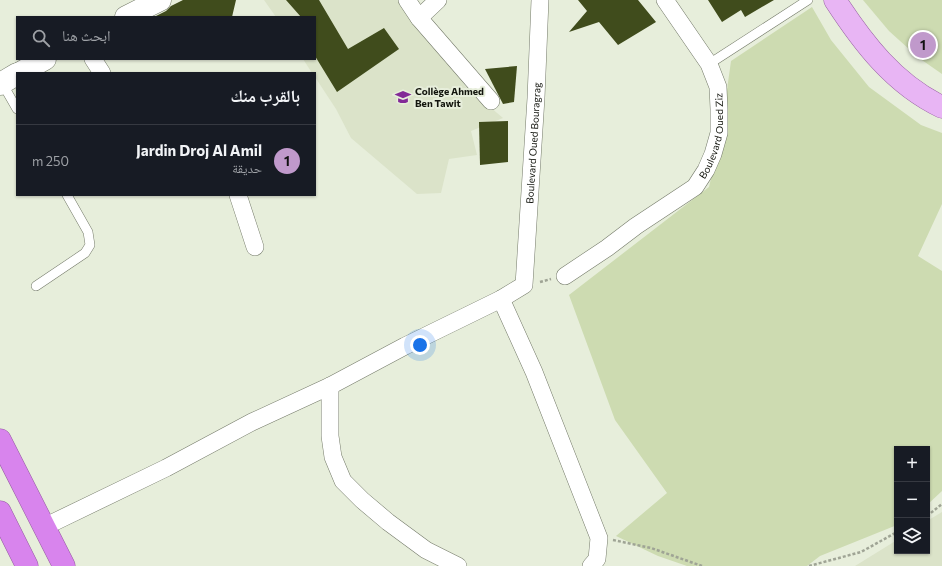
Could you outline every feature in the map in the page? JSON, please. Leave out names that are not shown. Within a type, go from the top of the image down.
[{"type":"highway","points":[[0,440],[64,566]]},
{"type":"highway","points":[[0,512],[27,566]]},
{"type":"main road","points":[[835,0],[851,26],[877,58],[902,83],[942,107]]},
{"type":"street","points":[[128,16],[160,0]]},
{"type":"street","points":[[407,0],[419,18],[491,101]]},
{"type":"street","points":[[419,18],[438,0]]},
{"type":"street","name":"Boulevard Oued Bouragrag","points":[[524,285],[536,98],[540,0]]},
{"type":"street","name":"Boulevard Oued Ziz","points":[[565,276],[695,187],[706,170],[713,154],[719,133],[720,109],[718,87],[709,64],[665,0]]},
{"type":"street","points":[[21,72],[43,60]]},
{"type":"street","points":[[94,60],[101,72]]},
{"type":"street","points":[[238,196],[255,247]]},
{"type":"street","points":[[44,527],[166,468],[252,422],[330,386],[405,346],[501,299],[524,285]]},
{"type":"street","points":[[501,299],[534,372],[599,538],[596,559],[591,566]]},
{"type":"street","points":[[330,386],[330,436],[333,457],[343,481],[362,500],[388,522],[426,550],[454,565]]},
{"type":"lane","points":[[709,64],[808,0]]},
{"type":"lane","points":[[10,78],[16,105]]},
{"type":"lane","points":[[36,286],[85,253],[90,245],[88,232],[68,196]]},
{"type":"path","points":[[524,285],[565,276]]},
{"type":"path","points":[[930,514],[942,504]]},
{"type":"path","points":[[810,566],[861,552],[894,534]]},
{"type":"path","points":[[599,538],[651,548],[702,566]]},
{"type":"shaded area","name":"Collège Ahmed Ben Tawit","points":[[264,0],[398,0],[422,35],[446,51],[465,86],[503,118],[471,131],[477,155],[449,159],[441,193],[417,194],[351,138],[336,109],[316,79],[316,72],[311,72],[304,60],[316,60],[316,16],[275,16]]},
{"type":"shaded area","points":[[863,0],[942,0],[942,74],[919,58],[889,31]]},
{"type":"shaded area","points":[[812,7],[831,40],[869,87],[921,125],[942,133],[942,204],[918,256],[942,271],[942,491],[930,502],[930,446],[894,446],[894,526],[820,556],[807,566],[687,566],[658,556],[616,536],[667,493],[615,420],[569,295],[709,187],[720,140],[731,61]]},
{"type":"shaded area","points":[[942,512],[942,566],[855,566],[894,542],[894,554],[930,554],[930,519]]},
{"type":"building","points":[[183,0],[236,0],[232,16],[156,16],[166,11],[171,6]]},
{"type":"building","points":[[286,0],[319,0],[348,49],[384,28],[399,49],[337,92],[316,58],[316,16],[300,16]]},
{"type":"building","points":[[578,0],[638,0],[656,22],[618,45],[599,22],[569,32],[587,11]]},
{"type":"building","points":[[708,0],[774,0],[745,17],[741,10],[722,22]]},
{"type":"building","points":[[517,66],[514,102],[503,104],[485,69]]},
{"type":"building","points":[[508,121],[508,162],[480,165],[479,122]]},
{"type":"place","name":"Jardin Droj Al Amil","points":[[923,45]]},
{"type":"place","name":"Collège Ahmed Ben Tawit","points":[[403,97]]}]
